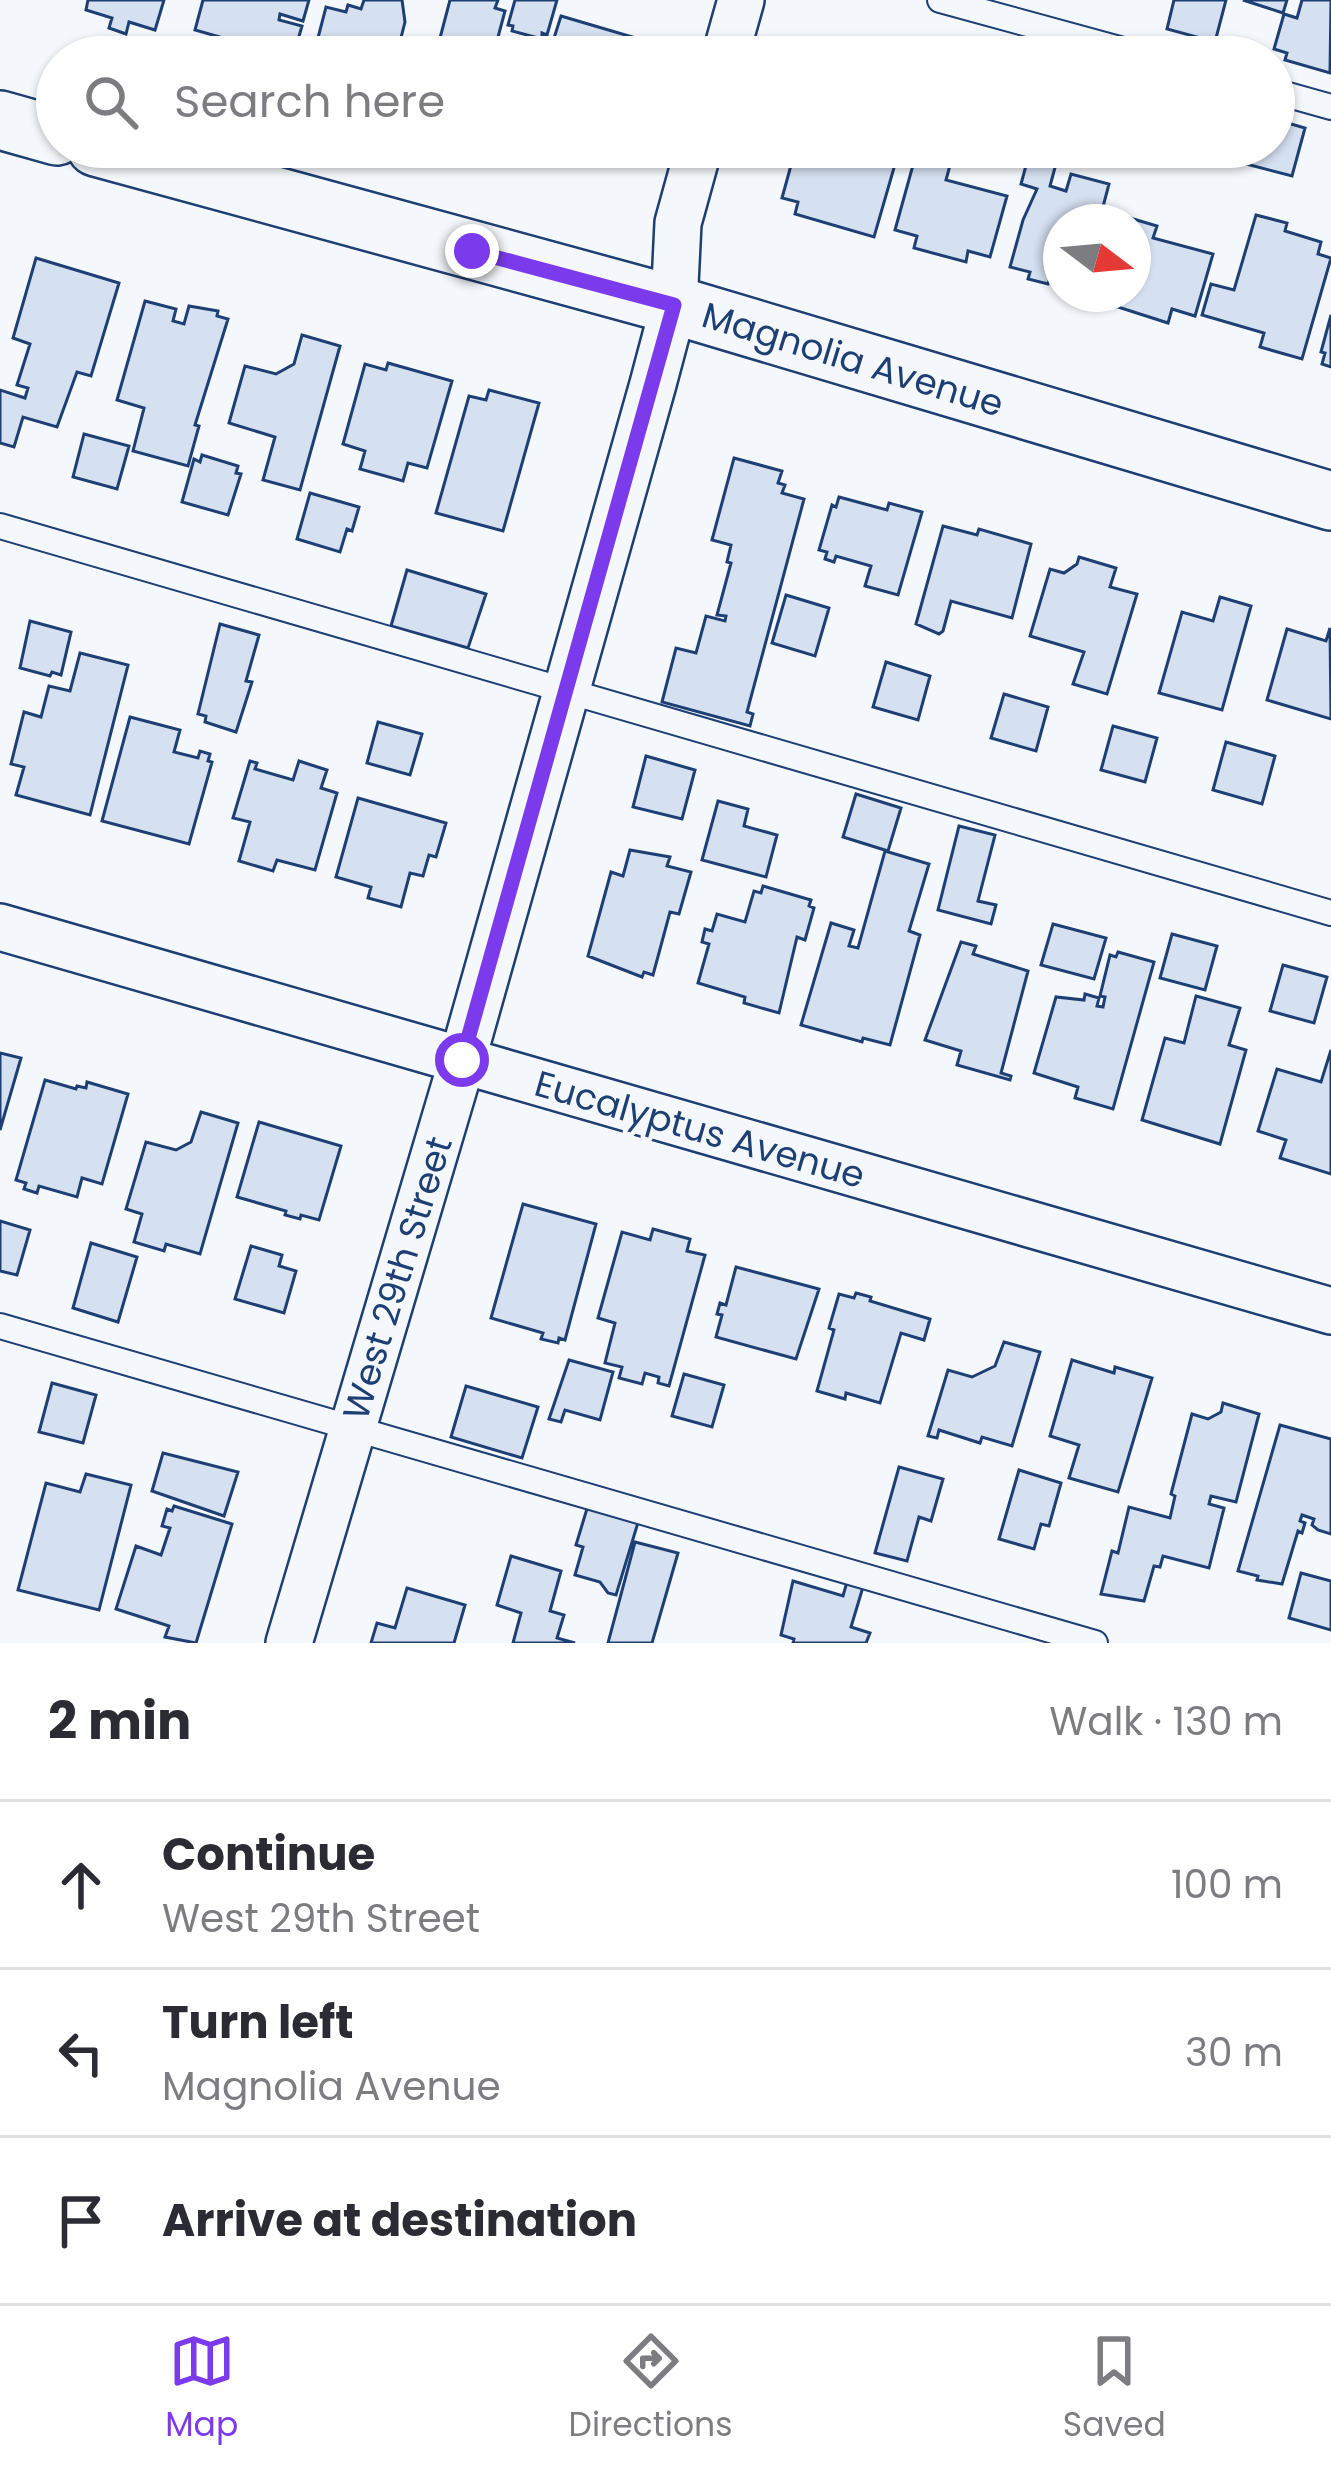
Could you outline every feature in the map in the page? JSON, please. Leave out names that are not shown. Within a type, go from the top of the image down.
[{"type":"street","points":[[731,36],[741,0]]},
{"type":"street","points":[[0,120],[36,130]]},
{"type":"street","name":"Magnolia Avenue","points":[[173,168],[674,305],[1331,501]]},
{"type":"street","name":"West 29th Street","points":[[289,1643],[462,1060],[674,305],[678,223],[694,168]]},
{"type":"street","name":"Eucalyptus Avenue","points":[[0,927],[1331,1311]]},
{"type":"lane","points":[[940,0],[1072,36]]},
{"type":"lane","points":[[1295,97],[1331,107]]},
{"type":"lane","points":[[0,526],[1331,913]]},
{"type":"lane","points":[[0,1326],[1095,1643]]},
{"type":"building","points":[[88,0],[164,0],[155,30],[129,22],[126,34],[109,28],[112,18],[86,10]]},
{"type":"building","points":[[203,0],[309,0],[303,21],[280,14],[279,20],[302,26],[299,36],[216,36],[195,30]]},
{"type":"building","points":[[364,0],[402,0],[401,36],[318,36],[326,7],[346,12],[348,5],[361,9]]},
{"type":"building","points":[[450,0],[498,0],[495,8],[505,11],[498,36],[441,36]]},
{"type":"building","points":[[515,0],[557,0],[547,35],[531,36],[512,31],[513,26],[508,25]]},
{"type":"building","points":[[1174,0],[1226,0],[1217,36],[1167,29]]},
{"type":"building","points":[[1243,0],[1287,0],[1283,13]]},
{"type":"building","points":[[1302,0],[1331,0],[1330,73],[1295,63],[1295,36],[1278,36],[1284,14],[1297,18]]},
{"type":"building","points":[[561,16],[629,36],[555,36]]},
{"type":"building","points":[[1295,125],[1305,128],[1295,165]]},
{"type":"building","points":[[790,168],[894,168],[874,237],[795,214],[798,202],[782,198]]},
{"type":"building","points":[[912,168],[949,168],[946,180],[1007,196],[990,257],[968,251],[966,262],[914,248],[917,236],[895,230]]},
{"type":"building","points":[[1025,168],[1055,168],[1050,186],[1066,191],[1071,174],[1109,184],[1104,204],[1043,204],[1043,283],[1028,279],[1030,272],[1010,267],[1037,189],[1021,184]]},
{"type":"building","points":[[1261,168],[1294,168],[1292,176]]},
{"type":"building","points":[[1256,215],[1287,223],[1285,231],[1321,242],[1318,254],[1331,258],[1302,359],[1260,347],[1264,333],[1202,315],[1211,284],[1234,290]]},
{"type":"building","points":[[1151,224],[1157,226],[1153,238],[1213,254],[1195,316],[1172,309],[1168,323],[1134,312],[1151,312]]},
{"type":"building","points":[[36,258],[119,283],[91,376],[77,372],[57,427],[23,417],[14,447],[0,443],[0,390],[25,398],[28,388],[17,385],[30,344],[13,338]]},
{"type":"building","points":[[145,301],[176,309],[173,321],[184,324],[189,306],[218,311],[217,316],[228,319],[195,425],[199,426],[188,466],[133,451],[144,408],[117,400]]},
{"type":"building","points":[[1331,315],[1331,367],[1322,364],[1325,353],[1321,352]]},
{"type":"building","points":[[302,335],[340,346],[300,490],[263,480],[275,437],[229,423],[245,366],[276,374],[294,364]]},
{"type":"building","points":[[388,363],[452,381],[427,468],[408,463],[403,481],[360,469],[365,451],[343,444],[365,364],[386,370]]},
{"type":"building","points":[[489,390],[539,403],[503,531],[436,513],[469,396],[486,400]]},
{"type":"building","points":[[84,434],[129,446],[117,489],[73,477]]},
{"type":"building","points":[[202,455],[238,466],[236,473],[241,474],[228,515],[182,502],[194,459],[200,462]]},
{"type":"building","points":[[734,458],[782,471],[778,483],[785,485],[782,493],[804,499],[747,712],[753,714],[750,726],[662,702],[676,648],[696,653],[706,616],[725,621],[726,616],[717,615],[731,545],[712,540]]},
{"type":"building","points":[[310,493],[359,507],[340,552],[297,539]]},
{"type":"building","points":[[839,497],[887,510],[889,503],[922,512],[898,595],[865,586],[871,566],[836,556],[834,562],[819,550],[832,505],[836,507]]},
{"type":"building","points":[[943,526],[977,535],[979,529],[1031,544],[1012,618],[951,601],[939,634],[916,624]]},
{"type":"building","points":[[1079,557],[1116,568],[1110,587],[1137,594],[1107,694],[1073,684],[1084,652],[1030,636],[1050,569],[1064,573]]},
{"type":"building","points":[[407,570],[486,594],[468,648],[391,626]]},
{"type":"building","points":[[786,595],[829,608],[815,656],[772,643]]},
{"type":"building","points":[[1220,597],[1251,606],[1222,710],[1159,693],[1182,612],[1213,621]]},
{"type":"building","points":[[30,621],[71,632],[61,675],[20,668]]},
{"type":"building","points":[[220,624],[259,635],[246,681],[252,682],[236,732],[205,722],[206,716],[198,714]]},
{"type":"building","points":[[1330,628],[1331,719],[1267,700],[1287,629],[1326,641]]},
{"type":"building","points":[[80,653],[128,665],[90,815],[16,795],[24,767],[11,764],[24,712],[41,717],[49,686],[70,691]]},
{"type":"building","points":[[886,662],[930,676],[918,720],[873,707]]},
{"type":"building","points":[[1004,694],[1048,707],[1036,751],[991,738]]},
{"type":"building","points":[[130,717],[180,730],[174,752],[198,758],[200,751],[210,754],[208,761],[212,762],[189,844],[102,821]]},
{"type":"building","points":[[378,722],[422,734],[410,775],[367,763]]},
{"type":"building","points":[[1113,726],[1157,738],[1145,782],[1101,770]]},
{"type":"building","points":[[1226,742],[1275,756],[1262,804],[1213,790]]},
{"type":"building","points":[[646,756],[695,770],[682,819],[633,807]]},
{"type":"building","points":[[250,761],[257,763],[255,769],[293,780],[299,761],[327,770],[321,788],[337,793],[315,870],[277,860],[273,871],[239,861],[250,822],[233,818]]},
{"type":"building","points":[[856,794],[901,808],[888,851],[843,837]]},
{"type":"building","points":[[358,798],[446,823],[436,857],[429,855],[423,876],[410,873],[401,907],[368,898],[371,887],[336,877]]},
{"type":"building","points":[[718,801],[748,809],[744,826],[777,835],[766,877],[702,860]]},
{"type":"building","points":[[959,826],[995,835],[978,901],[996,905],[991,924],[938,910]]},
{"type":"building","points":[[630,850],[670,857],[667,866],[691,872],[679,914],[670,912],[653,975],[644,972],[642,977],[588,956],[611,872],[623,876]]},
{"type":"building","points":[[885,851],[929,864],[909,931],[920,935],[890,1045],[801,1025],[831,923],[854,930],[849,946],[858,948]]},
{"type":"building","points":[[763,886],[811,900],[809,906],[814,908],[805,940],[797,937],[779,1013],[698,983],[709,944],[702,942],[705,929],[712,931],[717,914],[745,922],[754,891],[761,893]]},
{"type":"building","points":[[1053,924],[1106,938],[1094,979],[1041,965]]},
{"type":"building","points":[[1172,934],[1217,946],[1205,990],[1160,978]]},
{"type":"building","points":[[961,942],[976,946],[973,954],[1028,971],[1001,1073],[1011,1076],[1010,1080],[957,1065],[961,1051],[925,1040]]},
{"type":"building","points":[[1118,952],[1154,962],[1113,1109],[1075,1098],[1078,1087],[1034,1073],[1056,997],[1084,1000],[1085,994],[1099,998],[1097,1006],[1103,1007],[1105,997],[1100,996],[1110,955],[1116,957]]},
{"type":"building","points":[[1283,965],[1327,977],[1314,1023],[1270,1011]]},
{"type":"building","points":[[1196,996],[1240,1008],[1229,1045],[1246,1050],[1220,1144],[1142,1120],[1165,1038],[1184,1043]]},
{"type":"building","points":[[1331,1050],[1331,1174],[1280,1158],[1286,1140],[1258,1131],[1277,1069],[1321,1082]]},
{"type":"building","points":[[0,1053],[21,1058],[0,1130]]},
{"type":"building","points":[[45,1080],[76,1089],[86,1088],[87,1082],[128,1094],[102,1184],[82,1178],[77,1197],[39,1186],[37,1193],[16,1180]]},
{"type":"building","points":[[201,1112],[238,1123],[200,1254],[166,1244],[164,1251],[134,1242],[142,1214],[126,1209],[146,1142],[176,1150],[191,1142]]},
{"type":"building","points":[[259,1122],[341,1146],[319,1220],[285,1215],[286,1211],[237,1197]]},
{"type":"building","points":[[523,1204],[596,1224],[565,1340],[559,1338],[558,1343],[541,1339],[543,1333],[491,1318]]},
{"type":"building","points":[[0,1221],[30,1230],[17,1275],[0,1271]]},
{"type":"building","points":[[653,1229],[690,1239],[687,1251],[705,1255],[669,1386],[645,1373],[642,1384],[619,1378],[622,1367],[605,1363],[615,1323],[598,1318],[622,1232],[650,1240]]},
{"type":"building","points":[[91,1243],[137,1257],[118,1322],[73,1308]]},
{"type":"building","points":[[251,1246],[282,1255],[279,1266],[296,1271],[284,1313],[235,1299]]},
{"type":"building","points":[[736,1267],[819,1289],[796,1359],[716,1337],[720,1303],[726,1305]]},
{"type":"building","points":[[856,1293],[930,1319],[924,1340],[901,1333],[880,1403],[817,1391],[839,1294],[854,1298]]},
{"type":"building","points":[[1004,1342],[1040,1352],[1012,1446],[982,1437],[980,1443],[939,1430],[937,1438],[928,1436],[948,1370],[972,1377],[995,1366]]},
{"type":"building","points":[[569,1360],[613,1372],[600,1420],[565,1410],[561,1422],[549,1419]]},
{"type":"building","points":[[1072,1360],[1152,1378],[1118,1492],[1069,1478],[1079,1445],[1050,1436]]},
{"type":"building","points":[[684,1374],[724,1385],[712,1427],[672,1416]]},
{"type":"building","points":[[52,1383],[96,1395],[83,1443],[39,1432]]},
{"type":"building","points":[[466,1386],[538,1407],[522,1458],[451,1437]]},
{"type":"building","points":[[1223,1403],[1259,1414],[1236,1502],[1211,1496],[1209,1504],[1224,1508],[1209,1568],[1163,1556],[1160,1567],[1154,1566],[1144,1601],[1101,1594],[1112,1551],[1118,1553],[1129,1507],[1170,1518],[1175,1496],[1171,1494],[1192,1414],[1208,1419],[1221,1412]]},
{"type":"building","points":[[1280,1425],[1331,1439],[1331,1534],[1318,1530],[1312,1525],[1314,1519],[1302,1515],[1300,1521],[1305,1523],[1302,1533],[1298,1531],[1282,1584],[1238,1571]]},
{"type":"building","points":[[163,1453],[238,1472],[224,1516],[152,1491]]},
{"type":"building","points":[[899,1467],[943,1479],[931,1521],[919,1517],[907,1561],[875,1553]]},
{"type":"building","points":[[1019,1470],[1061,1483],[1049,1526],[1041,1524],[1034,1549],[999,1539]]},
{"type":"building","points":[[86,1474],[131,1485],[99,1610],[18,1590],[46,1483],[80,1492]]},
{"type":"building","points":[[589,1502],[640,1516],[616,1595],[600,1582],[575,1575],[583,1547],[576,1545]]},
{"type":"building","points":[[174,1506],[232,1524],[196,1643],[165,1637],[169,1626],[116,1609],[136,1546],[161,1555],[170,1528],[162,1526],[167,1509],[172,1511]]},
{"type":"building","points":[[635,1542],[678,1553],[652,1643],[608,1643]]},
{"type":"building","points":[[511,1556],[561,1571],[550,1611],[564,1615],[557,1638],[575,1643],[513,1643],[521,1613],[497,1605]]},
{"type":"building","points":[[1301,1573],[1331,1581],[1331,1630],[1289,1618]]},
{"type":"building","points":[[793,1581],[843,1596],[847,1582],[863,1587],[851,1627],[870,1633],[866,1643],[793,1643],[794,1639],[781,1635]]},
{"type":"building","points":[[407,1588],[465,1605],[454,1643],[371,1643],[377,1623],[395,1628]]},
{"type":"route","points":[[462,1060],[674,305],[472,251]]}]
